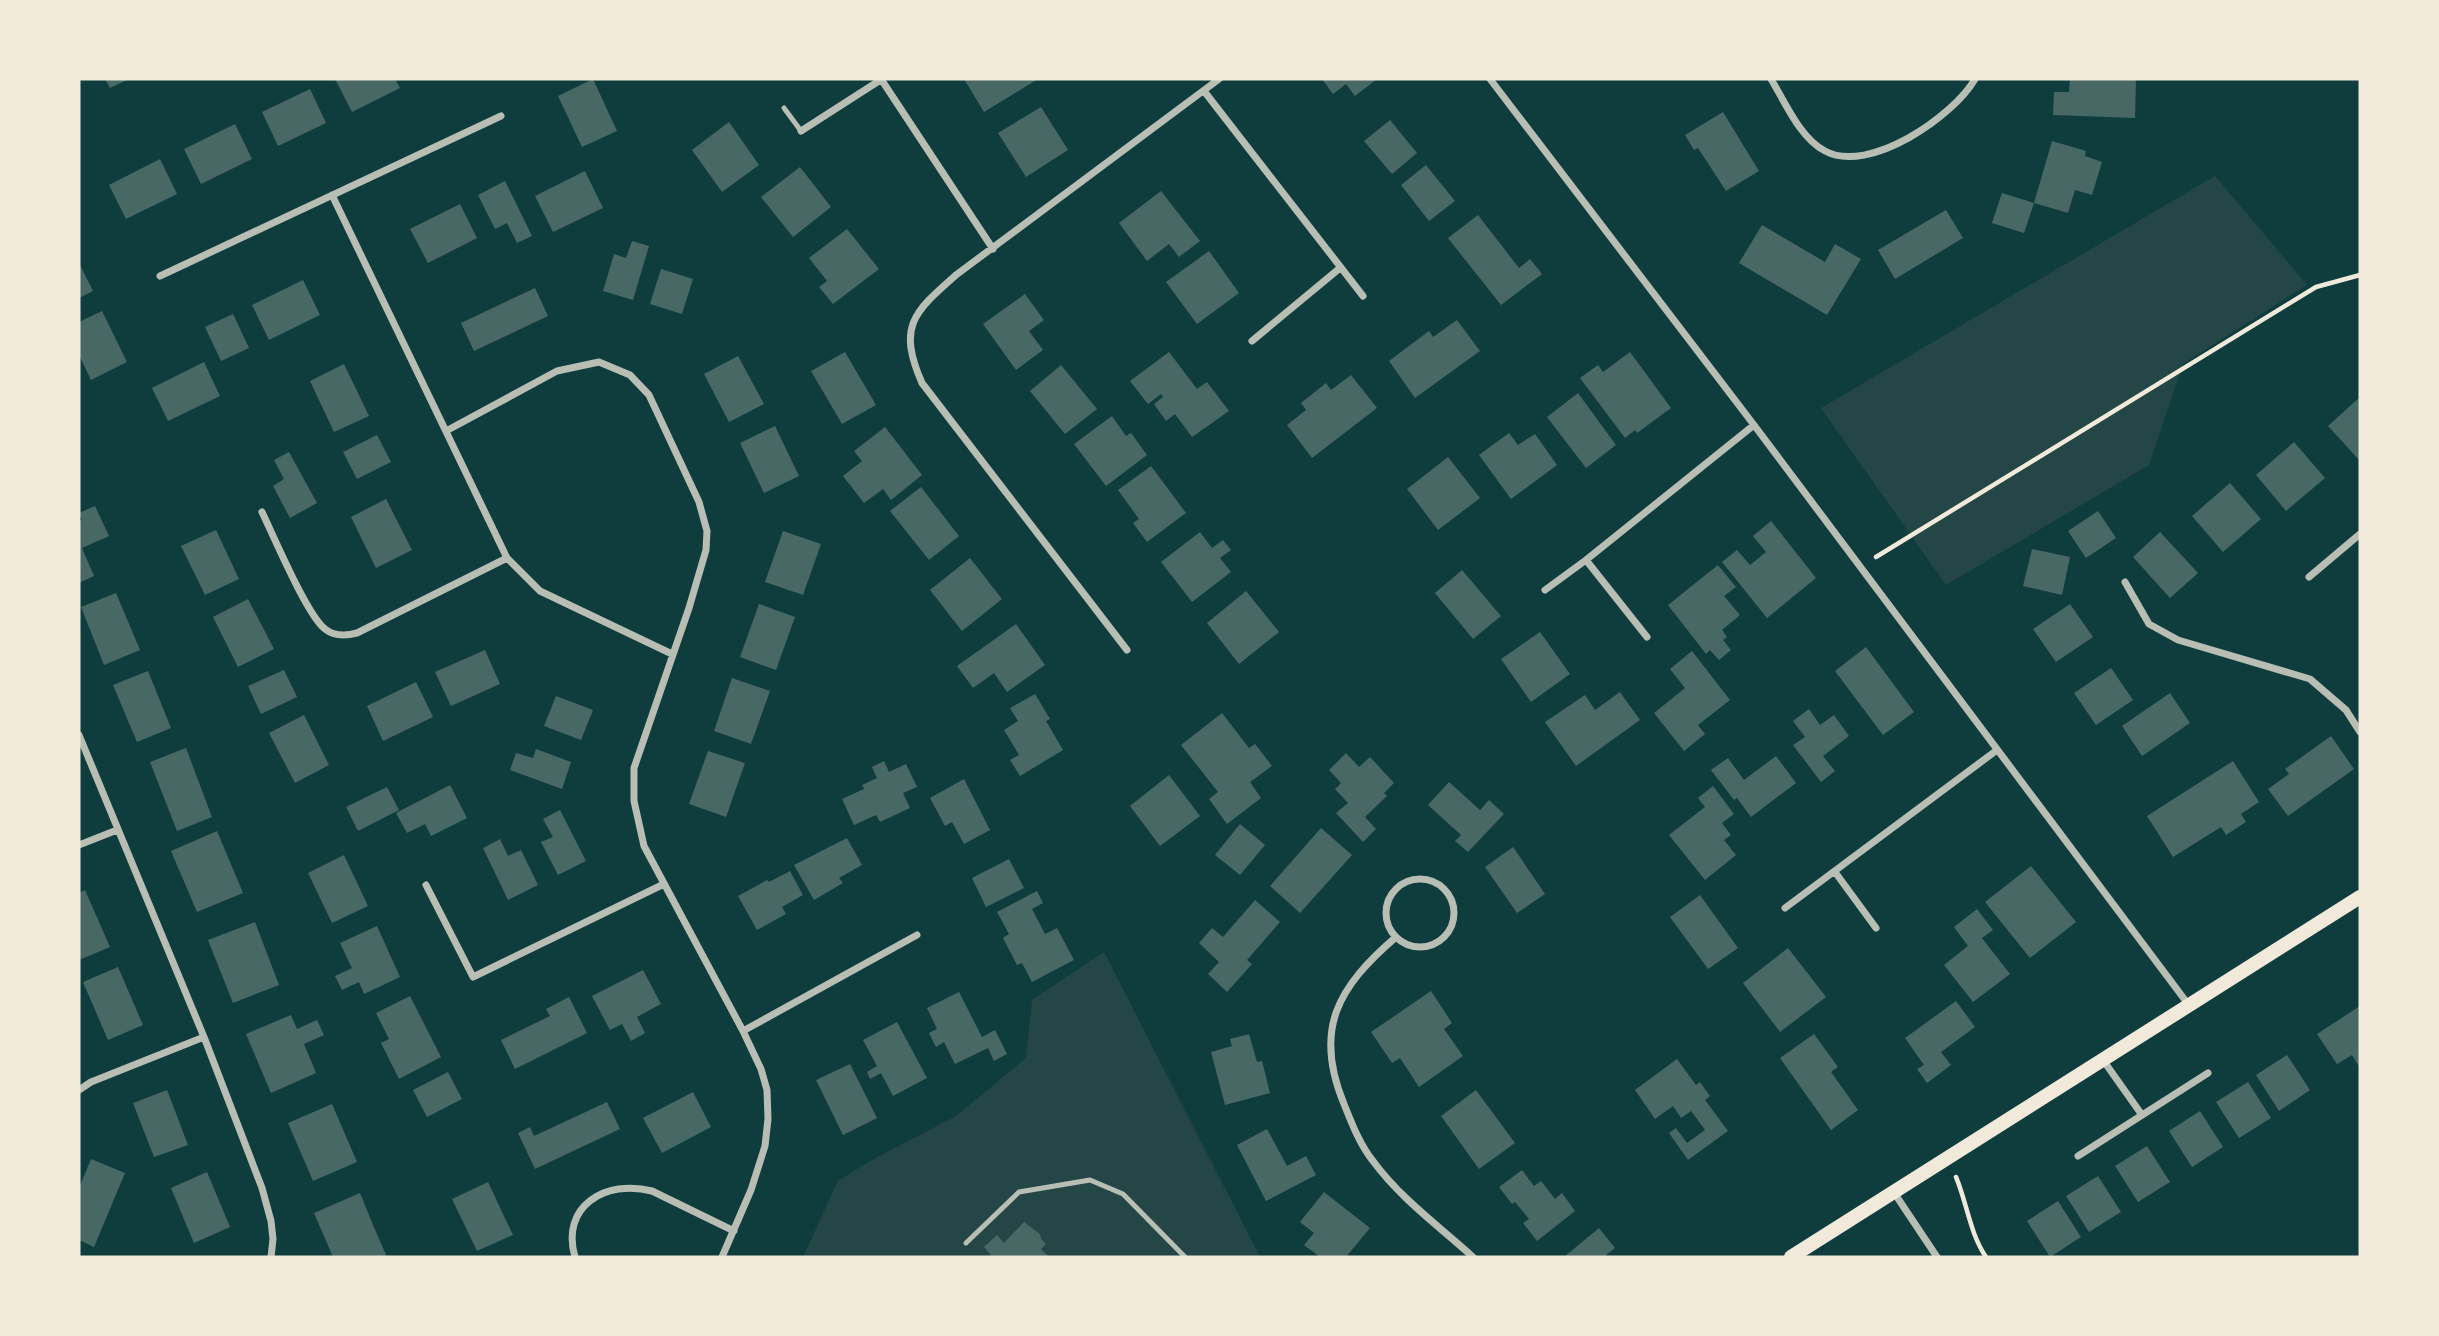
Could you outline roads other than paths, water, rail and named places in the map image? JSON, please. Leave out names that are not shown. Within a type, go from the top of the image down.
[{"type":"main road","points":[[1791,1257],[2360,897]]},
{"type":"street","points":[[800,131],[881,79],[993,249]]},
{"type":"street","points":[[1127,650],[934,400],[922,383],[909,342],[912,324],[924,304],[956,275],[1219,79]]},
{"type":"street","points":[[1490,79],[1754,425],[2188,1004]]},
{"type":"street","points":[[1771,79],[1811,139],[1824,150],[1839,156],[1863,155],[1885,149],[1912,136],[1952,106],[1975,79]]},
{"type":"street","points":[[1204,91],[1363,296]]},
{"type":"street","points":[[160,276],[501,116]]},
{"type":"street","points":[[332,195],[507,558],[540,591],[672,654]]},
{"type":"street","points":[[1252,341],[1340,268]]},
{"type":"street","points":[[446,431],[557,371],[579,364],[599,362],[630,375],[649,395],[699,502],[707,531],[706,550],[690,608],[634,768],[634,801],[643,846],[743,1031],[761,1069],[767,1090],[765,1146],[751,1190],[722,1257]]},
{"type":"street","points":[[1545,590],[1754,425]]},
{"type":"street","points":[[262,512],[312,613],[326,630],[337,635],[358,633],[507,558]]},
{"type":"street","points":[[2309,577],[2360,535]]},
{"type":"street","points":[[1586,560],[1647,637]]},
{"type":"street","points":[[2125,582],[2149,624],[2178,640],[2310,679],[2346,709],[2360,732]]},
{"type":"street","points":[[79,735],[204,1037],[262,1188],[271,1221],[271,1257]]},
{"type":"street","points":[[1785,908],[1997,750]]},
{"type":"street","points":[[79,845],[117,830]]},
{"type":"street","points":[[1835,872],[1876,928]]},
{"type":"street","points":[[1417,879],[1428,880],[1447,891],[1452,901],[1452,924],[1438,942],[1416,947],[1405,944],[1396,937],[1389,929],[1386,907],[1396,887],[1417,879]]},
{"type":"street","points":[[426,885],[473,976],[664,884]]},
{"type":"street","points":[[743,1031],[917,935]]},
{"type":"street","points":[[1396,937],[1362,970],[1334,1016],[1330,1034],[1334,1074],[1350,1118],[1373,1161],[1392,1183],[1473,1257]]},
{"type":"street","points":[[79,1090],[91,1082],[204,1037]]},
{"type":"street","points":[[2103,1060],[2142,1115]]},
{"type":"street","points":[[2078,1156],[2208,1073]]},
{"type":"street","points":[[575,1257],[571,1241],[574,1219],[597,1196],[617,1188],[652,1191],[734,1231]]},
{"type":"street","points":[[1893,1191],[1937,1257]]},
{"type":"lane","points":[[784,108],[800,131]]},
{"type":"lane","points":[[967,1243],[1019,1192],[1090,1180],[1123,1194],[1185,1257]]}]
